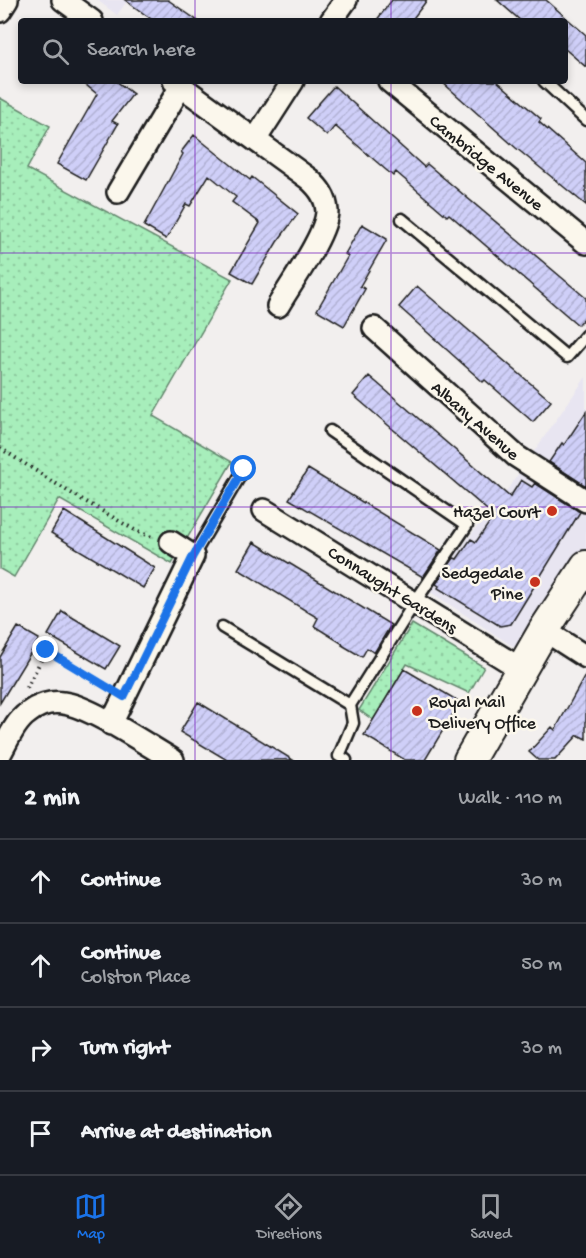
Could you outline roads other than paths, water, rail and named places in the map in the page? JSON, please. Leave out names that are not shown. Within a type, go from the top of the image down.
[{"type":"main road","points":[[469,760],[544,630],[586,566]]},
{"type":"street","points":[[0,11],[7,0]]},
{"type":"street","points":[[63,0],[88,18]]},
{"type":"street","points":[[333,18],[346,0]]},
{"type":"street","points":[[118,192],[177,84],[309,179],[321,191],[326,204],[326,218],[321,234],[278,306]]},
{"type":"street","points":[[255,140],[291,84]]},
{"type":"street","name":"Cambridge Avenue","points":[[393,84],[586,243]]},
{"type":"street","name":"Albany Avenue","points":[[374,328],[516,456],[586,501]]},
{"type":"street","name":"Connaught Gardens","points":[[264,510],[521,669]]},
{"type":"street","points":[[111,724],[193,556],[171,542]]},
{"type":"street","points":[[544,630],[586,657]]},
{"type":"street","points":[[0,754],[26,714],[44,705],[62,703],[83,709],[173,760]]},
{"type":"lane","points":[[547,84],[586,120]]},
{"type":"lane","points":[[402,219],[567,357],[586,335]]},
{"type":"lane","points":[[330,431],[466,525],[350,705],[353,723],[339,756],[346,760]]},
{"type":"lane","points":[[193,556],[244,469]]},
{"type":"lane","points":[[222,627],[350,705]]},
{"type":"place","name":"Hazel Court","points":[[552,511]]},
{"type":"place","name":"Sedgedale Pine","points":[[535,582]]},
{"type":"place","name":"Royal Mail Delivery Office","points":[[417,711]]}]
